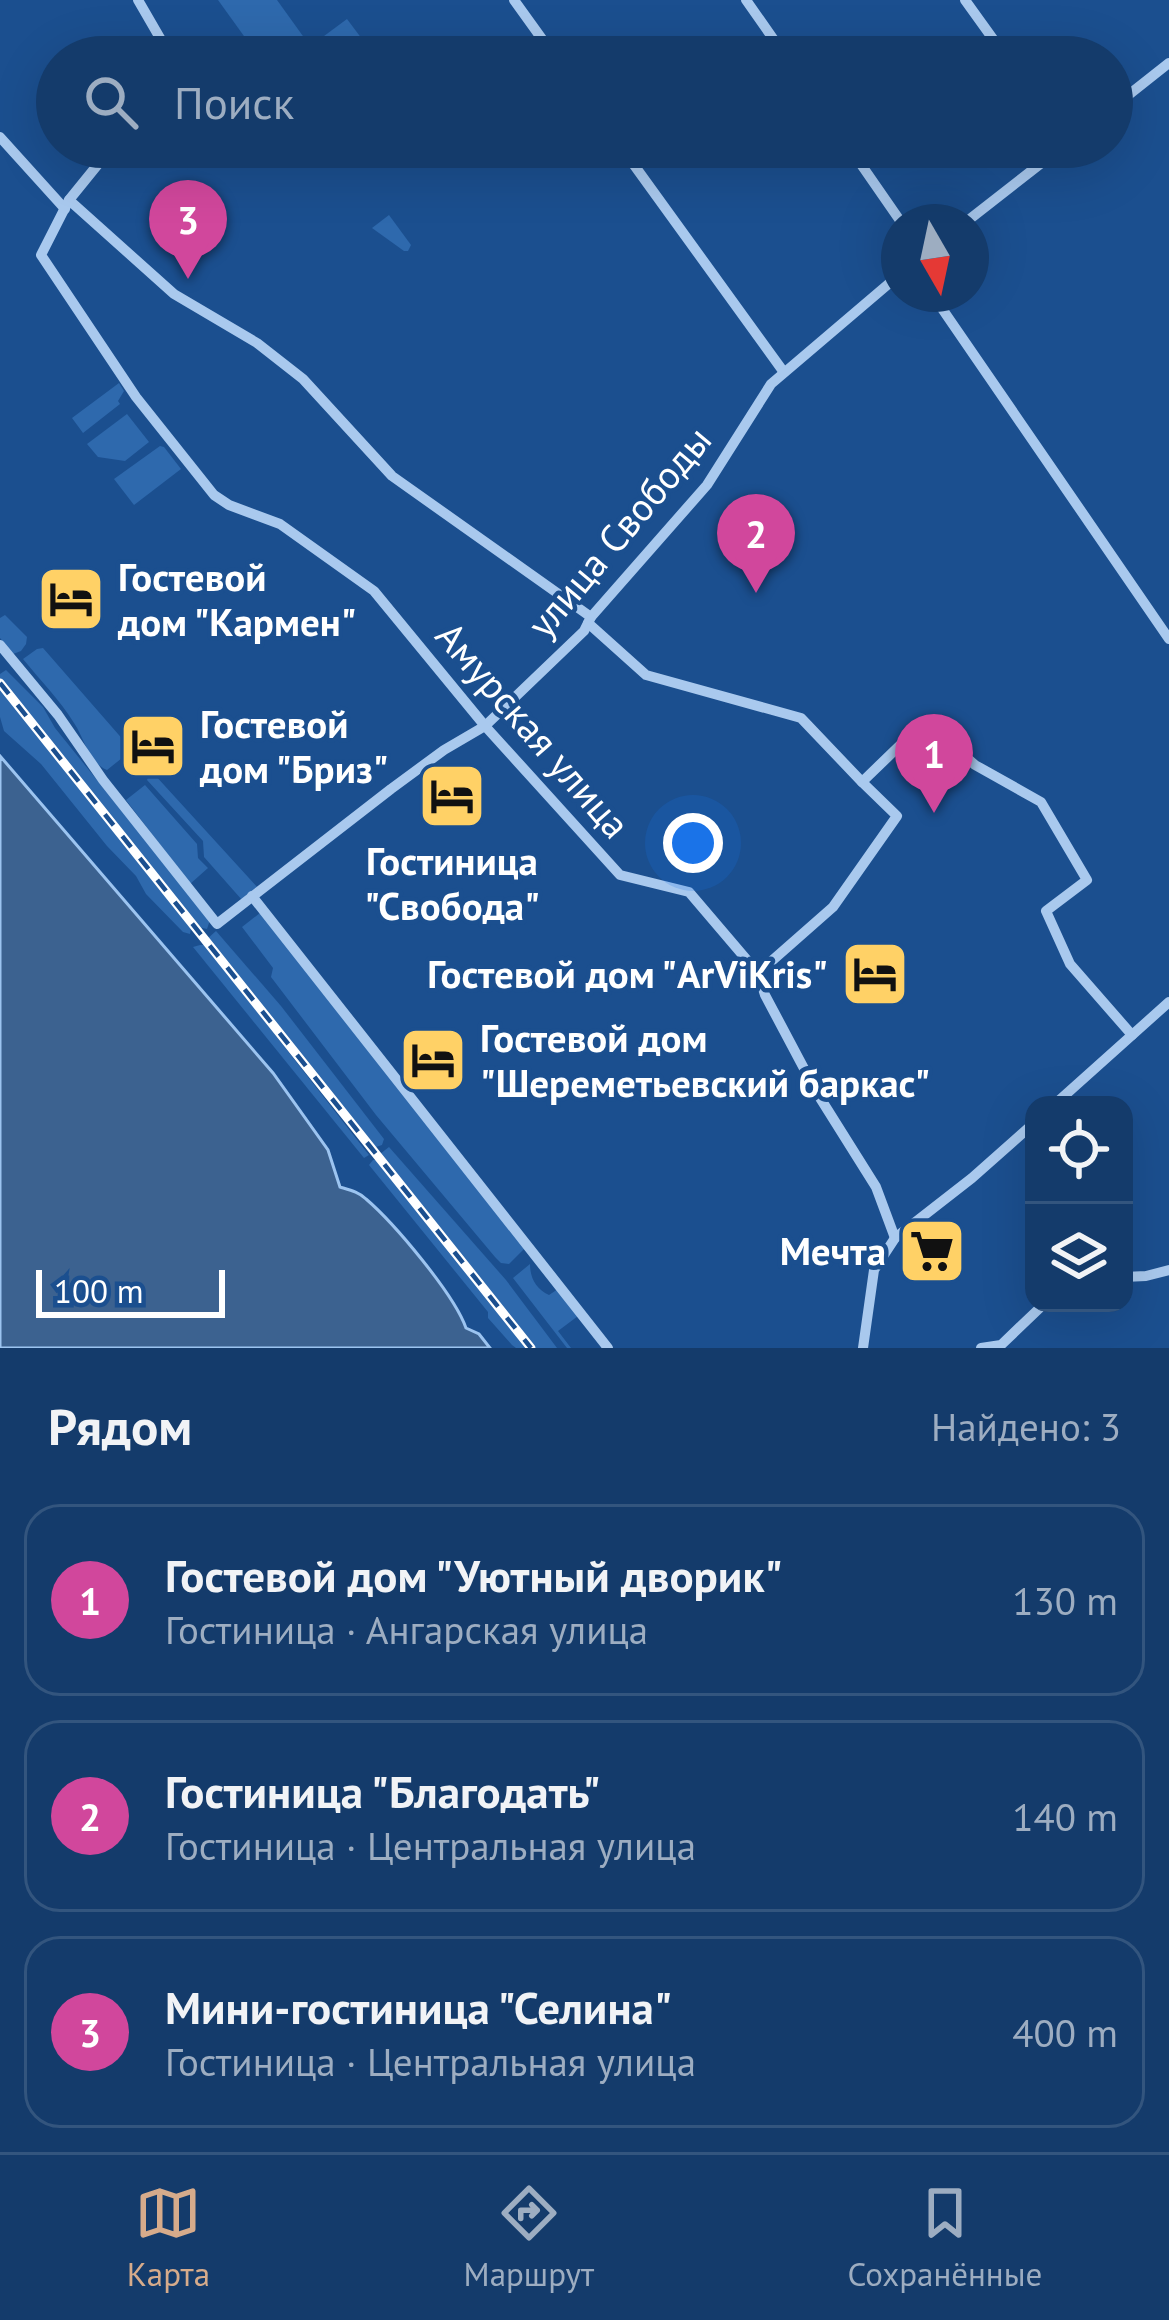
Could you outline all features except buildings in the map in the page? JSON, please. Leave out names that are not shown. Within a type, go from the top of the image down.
[{"type":"street","points":[[138,0],[159,36]]},
{"type":"street","points":[[514,0],[540,36]]},
{"type":"street","points":[[746,0],[771,36]]},
{"type":"street","points":[[965,0],[991,36]]},
{"type":"street","points":[[1133,91],[1169,63]]},
{"type":"street","points":[[0,136],[67,204],[174,294],[256,343],[303,380],[392,476],[590,620],[646,674],[800,718],[897,815],[833,907],[758,973]]},
{"type":"street","points":[[67,204],[95,168]]},
{"type":"street","points":[[636,168],[783,371]]},
{"type":"street","points":[[864,168],[889,204]]},
{"type":"street","points":[[989,204],[1035,168]]},
{"type":"street","name":"Амурская улица","points":[[67,204],[41,255],[136,397],[206,487],[229,505],[280,524],[374,591],[485,725],[620,875],[689,892],[758,973],[817,1093],[876,1187],[895,1238]]},
{"type":"street","name":"улица Свободы","points":[[0,645],[217,924],[391,789],[485,725],[584,631],[706,485],[783,371],[881,290]]},
{"type":"street","points":[[944,312],[1169,639]]},
{"type":"street","points":[[862,782],[926,721],[975,764],[1042,802],[1087,880],[1046,911],[1070,964],[1132,1035]]},
{"type":"street","points":[[252,896],[608,1348]]},
{"type":"street","points":[[1064,1096],[1169,1002]]},
{"type":"street","points":[[863,1348],[874,1270],[895,1238],[1025,1131]]},
{"type":"street","points":[[1133,1277],[1169,1270]]},
{"type":"street","points":[[981,1348],[1001,1345],[1036,1312]]},
{"type":"shaded area","points":[[218,0],[277,0],[303,36],[244,36]]},
{"type":"shaded area","points":[[347,19],[360,36],[324,36]]},
{"type":"shaded area","points":[[389,215],[411,245],[408,251],[372,228]]},
{"type":"shaded area","points":[[119,383],[124,391],[120,404],[83,433],[72,418]]},
{"type":"shaded area","points":[[127,414],[149,442],[125,461],[98,457],[87,444]]},
{"type":"shaded area","points":[[160,446],[181,469],[134,505],[114,479]]},
{"type":"shaded area","points":[[5,615],[27,637],[21,651],[13,654],[0,638],[0,618]]},
{"type":"shaded area","points":[[43,648],[132,750],[107,770],[95,762],[68,715],[23,659]]},
{"type":"shaded area","points":[[6,670],[43,707],[210,920],[207,929],[188,916],[0,680]]},
{"type":"shaded area","points":[[0,686],[191,928],[190,934],[146,894],[41,764],[4,731]]},
{"type":"shaded area","points":[[0,756],[273,1073],[328,1150],[340,1187],[363,1197],[392,1224],[436,1279],[466,1328],[479,1334],[490,1348],[0,1348]]},
{"type":"shaded area","points":[[150,773],[258,888],[242,900],[204,857],[203,841],[147,780]]},
{"type":"shaded area","points":[[145,785],[197,844],[198,858],[208,868],[190,884],[126,800]]},
{"type":"shaded area","points":[[260,913],[525,1248],[509,1264],[495,1257],[376,1115],[271,977],[273,968],[242,927]]},
{"type":"shaded area","points":[[216,931],[281,1006],[384,1139],[382,1145],[373,1148],[207,939]]},
{"type":"shaded area","points":[[205,945],[369,1155],[364,1158],[193,947]]},
{"type":"shaded area","points":[[389,1147],[506,1280],[557,1348],[534,1348],[381,1159],[380,1154]]},
{"type":"shaded area","points":[[373,1160],[527,1348],[512,1345],[488,1318],[488,1312],[369,1165]]},
{"type":"shaded area","points":[[530,1264],[537,1286],[549,1295],[558,1289],[578,1316],[558,1331],[571,1348],[513,1278]]},
{"type":"railway","points":[[0,683],[531,1348]]},
{"type":"place","name":"Мини-гостиница \"Селина\"","points":[[188,279]]},
{"type":"place","name":"Гостиница \"Благодать\"","points":[[756,593]]},
{"type":"place","name":"Гостевой дом \"Кармен\"","points":[[71,599]]},
{"type":"place","name":"Гостевой дом \"Бриз\"","points":[[153,746]]},
{"type":"place","name":"Гостиница \"Свобода\"","points":[[452,796]]},
{"type":"place","name":"Гостевой дом \"Уютный дворик\"","points":[[934,813]]},
{"type":"place","name":"Гостевой дом \"ArViKris\"","points":[[875,974]]},
{"type":"place","name":"Гостевой дом \"Шереметьевский баркас\"","points":[[433,1060]]},
{"type":"place","name":"Мечта","points":[[932,1251]]}]
